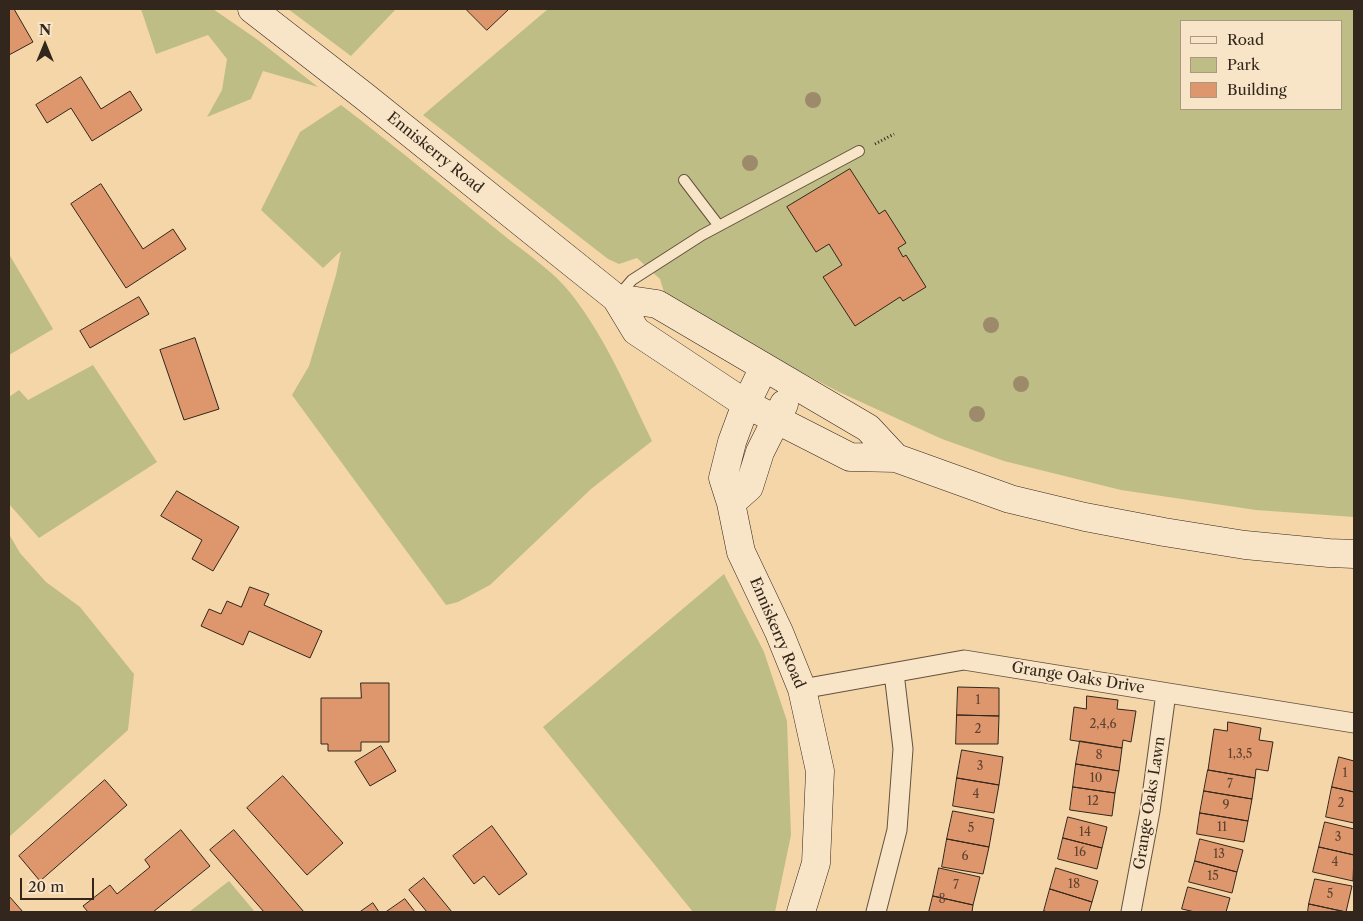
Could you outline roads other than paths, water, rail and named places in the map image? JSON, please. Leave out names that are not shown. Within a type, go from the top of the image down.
[{"type":"main road","name":"Enniskerry Road","points":[[252,9],[364,96],[616,298],[636,331],[746,404],[850,457],[896,458]]},
{"type":"main road","points":[[616,298],[656,304],[868,428],[896,458],[1010,499],[1085,517],[1245,545],[1354,554]]},
{"type":"main road","name":"Enniskerry Road","points":[[764,367],[746,404],[732,442],[723,478],[731,503],[741,552],[780,632],[802,689],[820,771],[816,863],[801,912]]},
{"type":"main road","points":[[731,503],[749,487],[760,452],[793,384]]},
{"type":"street","name":"Grange Oaks Drive","points":[[802,689],[964,660],[1354,723]]},
{"type":"street","points":[[876,912],[897,830],[903,749],[894,673]]},
{"type":"street","name":"Grange Oaks Lawn","points":[[1131,912],[1150,811],[1166,693]]},
{"type":"lane","points":[[616,298],[632,280],[719,226],[859,151]]},
{"type":"lane","points":[[684,180],[719,226]]}]
